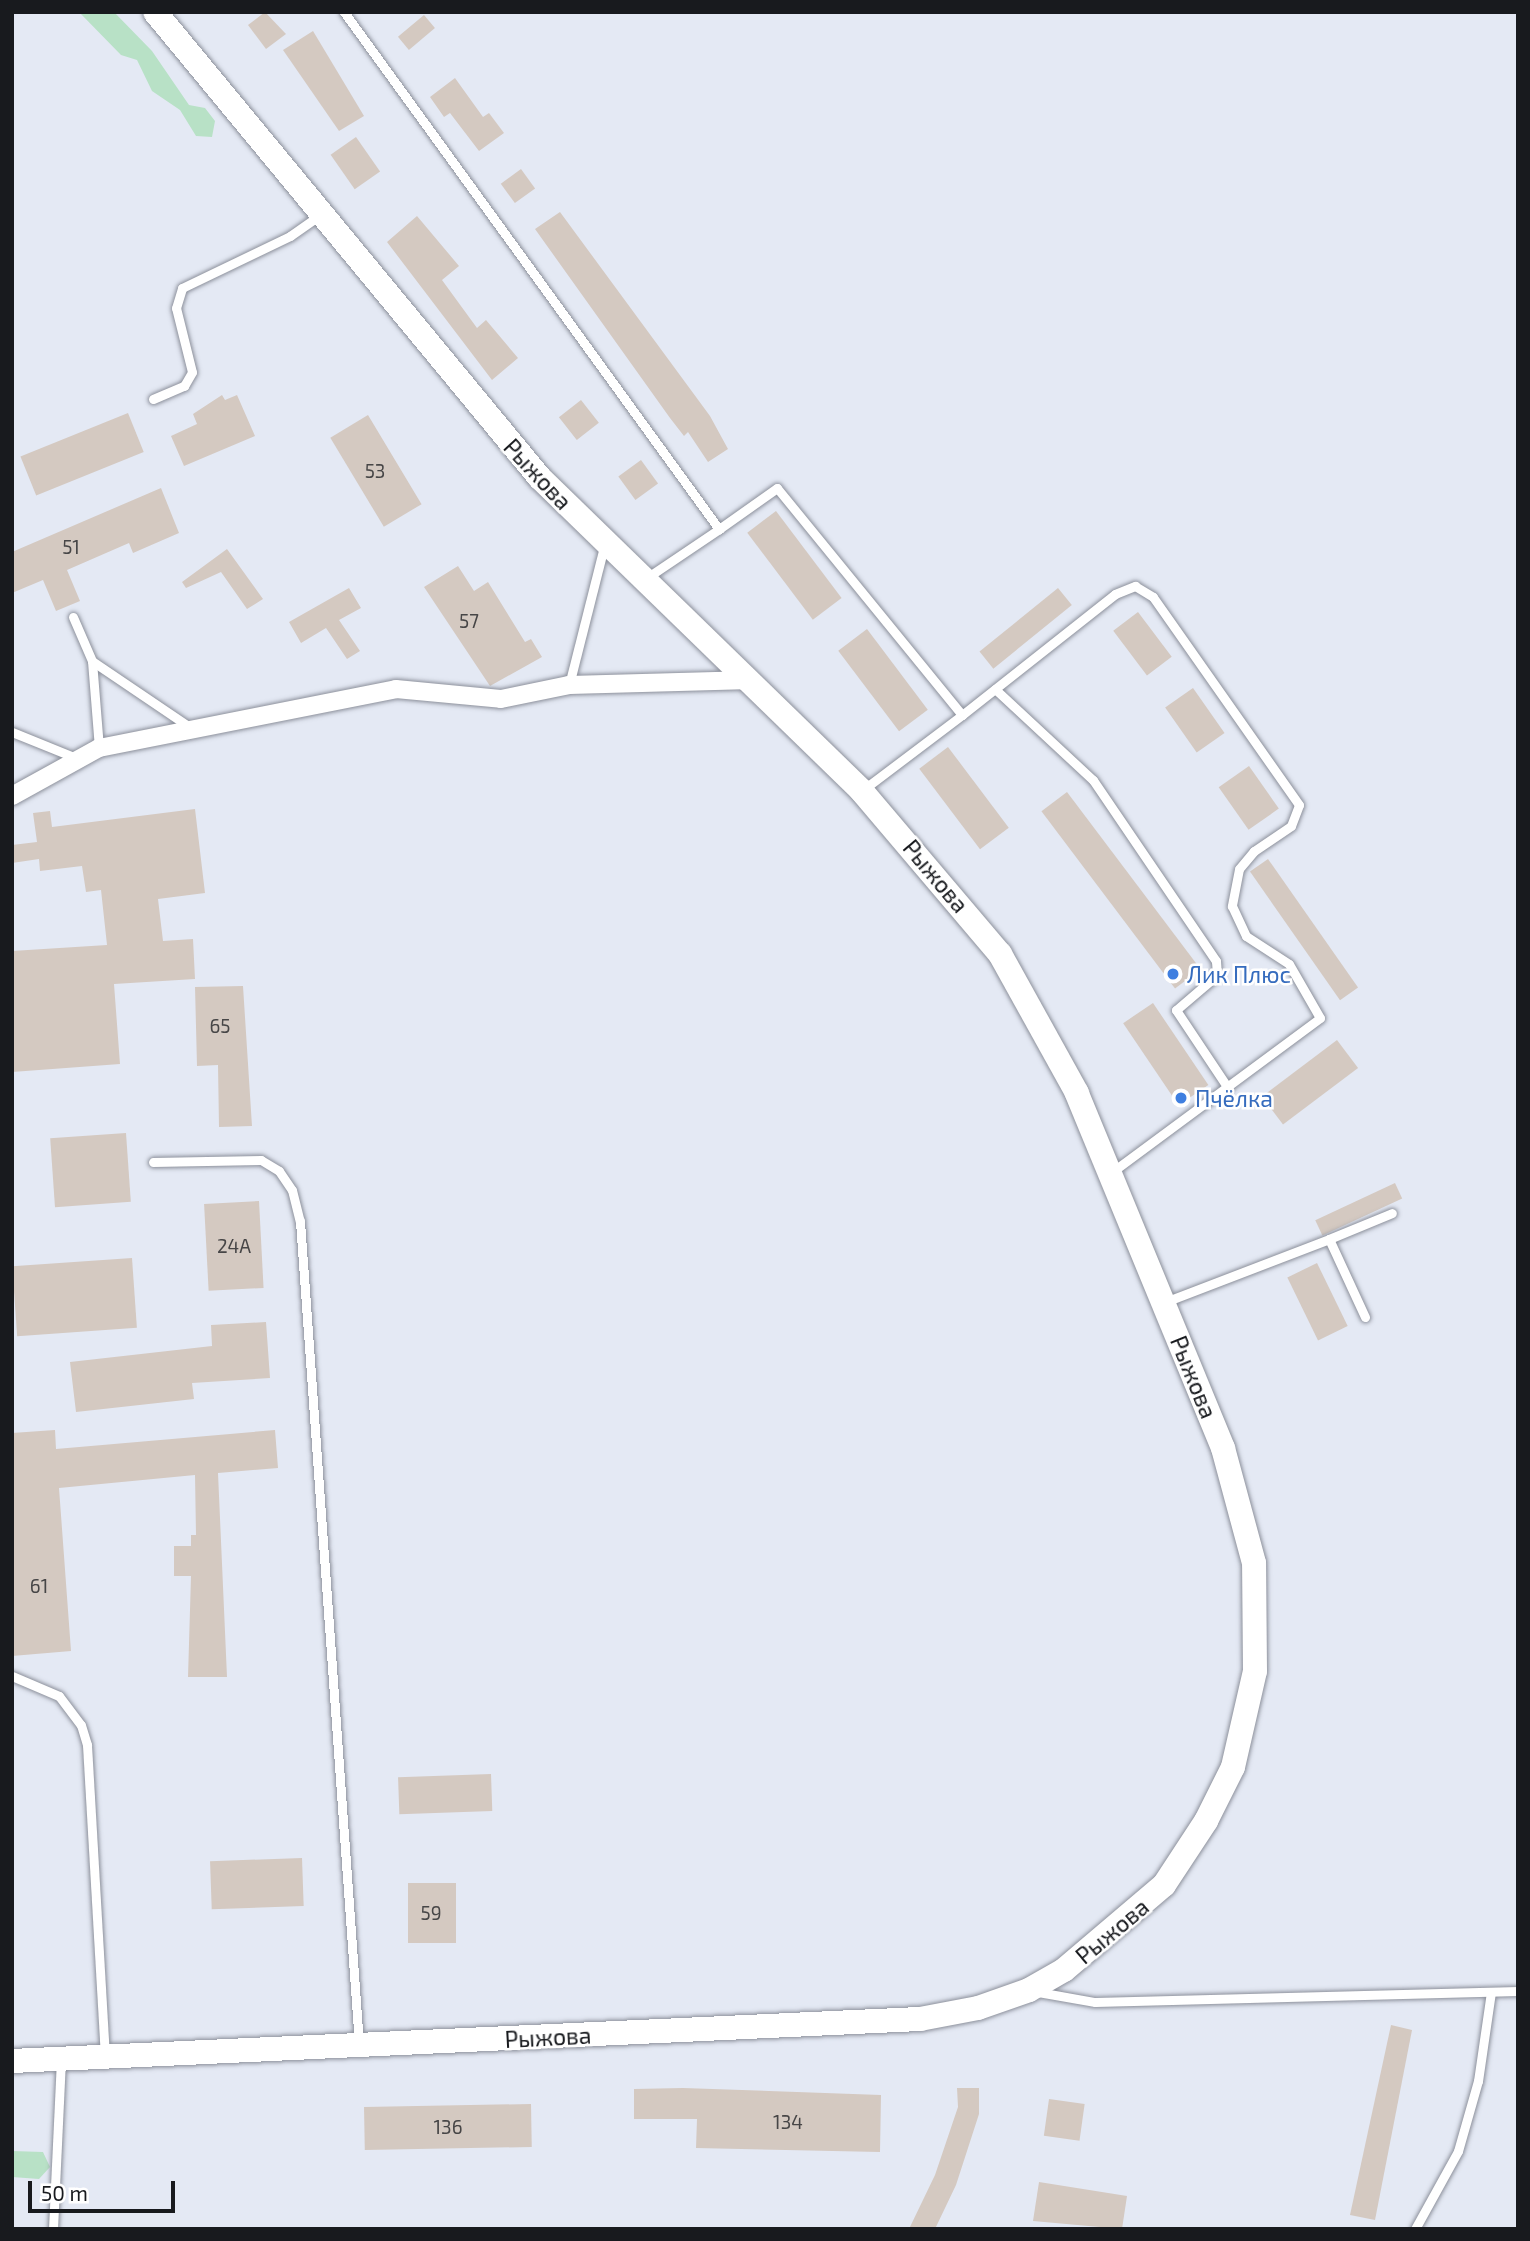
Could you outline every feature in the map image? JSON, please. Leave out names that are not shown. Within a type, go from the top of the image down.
[{"type":"street","name":"Рыжова","points":[[12,2061],[920,2019],[978,2008],[1029,1990],[1099,1945],[1164,1885],[1221,1794],[1250,1707],[1257,1605],[1243,1510],[1110,1173],[1048,1036],[1000,954],[862,791],[605,545],[469,397],[155,12]]},
{"type":"street","points":[[12,796],[74,757],[99,748],[397,689],[501,699],[569,685],[743,680]]},
{"type":"lane","points":[[344,12],[719,529]]},
{"type":"lane","points":[[153,399],[184,386],[192,372],[176,308],[182,288],[290,236],[321,214]]},
{"type":"lane","points":[[643,581],[777,488],[962,715]]},
{"type":"lane","points":[[569,685],[605,545]]},
{"type":"lane","points":[[862,791],[1115,594],[1135,586],[1153,597],[1294,798],[1296,820],[1246,859],[1233,880],[1232,906],[1246,936],[1289,964],[1320,1018],[1110,1173]]},
{"type":"lane","points":[[73,617],[92,661],[99,748]]},
{"type":"lane","points":[[92,661],[191,728]]},
{"type":"lane","points":[[995,689],[1093,780],[1216,961],[1217,975],[1176,1010],[1228,1088]]},
{"type":"lane","points":[[12,732],[74,757]]},
{"type":"lane","points":[[153,1162],[261,1160],[279,1171],[292,1190],[300,1220],[359,2046]]},
{"type":"lane","points":[[1163,1303],[1392,1213]]},
{"type":"lane","points":[[1329,1239],[1365,1317]]},
{"type":"lane","points":[[12,1676],[59,1696],[81,1725],[87,1745],[105,2057]]},
{"type":"lane","points":[[1029,1990],[1095,2002],[1518,1991]]},
{"type":"lane","points":[[1415,2229],[1458,2151],[1478,2081],[1491,1992]]},
{"type":"lane","points":[[53,2229],[61,2059]]},
{"type":"green space","points":[[79,12],[114,12],[152,51],[189,105],[205,108],[215,121],[212,137],[196,136],[180,110],[152,91],[137,60],[121,55]]},
{"type":"green space","points":[[12,2151],[43,2152],[50,2167],[39,2179],[12,2177]]},
{"type":"building","points":[[265,12],[286,34],[266,49],[248,25]]},
{"type":"building","points":[[424,15],[435,28],[409,50],[398,37]]},
{"type":"building","points":[[313,31],[364,116],[339,131],[283,50]]},
{"type":"building","points":[[455,78],[483,117],[489,113],[504,133],[479,151],[450,113],[444,117],[430,97]]},
{"type":"building","points":[[356,137],[380,171],[355,189],[331,155]]},
{"type":"building","points":[[521,169],[535,188],[515,203],[501,184]]},
{"type":"building","points":[[560,212],[710,416],[728,449],[708,462],[688,432],[684,436],[670,418],[535,229]]},
{"type":"building","points":[[417,216],[459,266],[442,280],[477,328],[486,320],[518,358],[492,380],[387,242]]},
{"type":"building","points":[[222,395],[225,400],[237,395],[255,436],[184,466],[171,436],[197,424],[193,414]]},
{"type":"building","points":[[581,400],[599,423],[577,440],[559,417]]},
{"type":"building","points":[[128,413],[144,452],[36,495],[20,456]]},
{"type":"building","points":[[368,415],[422,504],[384,527],[330,438]]},
{"type":"building","points":[[641,460],[658,483],[635,500],[618,476]]},
{"type":"building","points":[[161,488],[179,533],[133,553],[129,543],[67,570],[80,601],[56,611],[43,580],[12,593],[12,552]]},
{"type":"building","points":[[776,511],[842,598],[813,620],[747,533]]},
{"type":"building","points":[[227,549],[263,599],[247,609],[221,572],[186,588],[182,582]]},
{"type":"building","points":[[458,566],[474,591],[488,582],[525,642],[531,639],[542,657],[490,686],[424,587]]},
{"type":"building","points":[[349,588],[361,608],[339,620],[360,651],[347,659],[326,628],[301,643],[289,622]]},
{"type":"building","points":[[1058,588],[1072,605],[993,669],[980,652]]},
{"type":"building","points":[[1138,612],[1172,657],[1147,675],[1113,631]]},
{"type":"building","points":[[867,629],[928,710],[899,731],[838,651]]},
{"type":"building","points":[[1193,688],[1225,733],[1197,753],[1165,708]]},
{"type":"building","points":[[948,747],[1009,828],[980,849],[919,769]]},
{"type":"building","points":[[1249,766],[1279,809],[1249,830],[1219,787]]},
{"type":"building","points":[[1067,792],[1201,969],[1175,989],[1041,811]]},
{"type":"building","points":[[195,809],[205,893],[158,899],[163,941],[193,939],[195,979],[114,984],[120,1064],[12,1072],[12,951],[107,945],[101,890],[86,892],[82,866],[40,871],[39,859],[12,863],[12,845],[37,842],[33,813],[50,811],[52,827]]},
{"type":"building","points":[[1268,859],[1358,988],[1340,1000],[1250,872]]},
{"type":"building","points":[[243,986],[252,1126],[219,1127],[218,1065],[197,1066],[195,987]]},
{"type":"building","points":[[1153,1003],[1208,1085],[1179,1105],[1123,1023]]},
{"type":"building","points":[[1337,1040],[1358,1068],[1283,1125],[1262,1097]]},
{"type":"building","points":[[126,1133],[131,1202],[55,1207],[50,1138]]},
{"type":"building","points":[[1395,1183],[1402,1198],[1322,1236],[1315,1220]]},
{"type":"building","points":[[259,1201],[264,1288],[209,1291],[204,1204]]},
{"type":"building","points":[[132,1258],[137,1328],[17,1336],[12,1266]]},
{"type":"building","points":[[1317,1263],[1348,1326],[1318,1340],[1287,1277]]},
{"type":"building","points":[[266,1322],[270,1378],[192,1383],[194,1399],[76,1412],[70,1362],[212,1346],[211,1325]]},
{"type":"building","points":[[55,1430],[56,1449],[275,1430],[278,1468],[218,1473],[227,1677],[188,1677],[191,1576],[174,1576],[174,1546],[191,1546],[191,1535],[196,1535],[195,1475],[59,1488],[71,1651],[12,1656],[12,1433]]},
{"type":"building","points":[[491,1774],[492,1811],[399,1814],[398,1777]]},
{"type":"building","points":[[302,1858],[304,1906],[212,1909],[210,1861]]},
{"type":"building","points":[[408,1883],[456,1883],[456,1943],[408,1943]]},
{"type":"building","points":[[1391,2025],[1412,2030],[1375,2220],[1350,2215]]},
{"type":"building","points":[[683,2088],[881,2095],[880,2152],[696,2148],[697,2119],[634,2119],[634,2089]]},
{"type":"building","points":[[957,2088],[979,2088],[979,2114],[956,2185],[935,2229],[909,2229],[935,2175],[958,2107]]},
{"type":"building","points":[[1049,2099],[1085,2104],[1080,2141],[1044,2136]]},
{"type":"building","points":[[531,2104],[532,2147],[365,2150],[364,2107]]},
{"type":"building","points":[[1039,2182],[1127,2196],[1122,2229],[1033,2221]]},
{"type":"place","name":"Лик Плюс","points":[[1173,974]]},
{"type":"place","name":"Пчёлка","points":[[1181,1098]]}]
